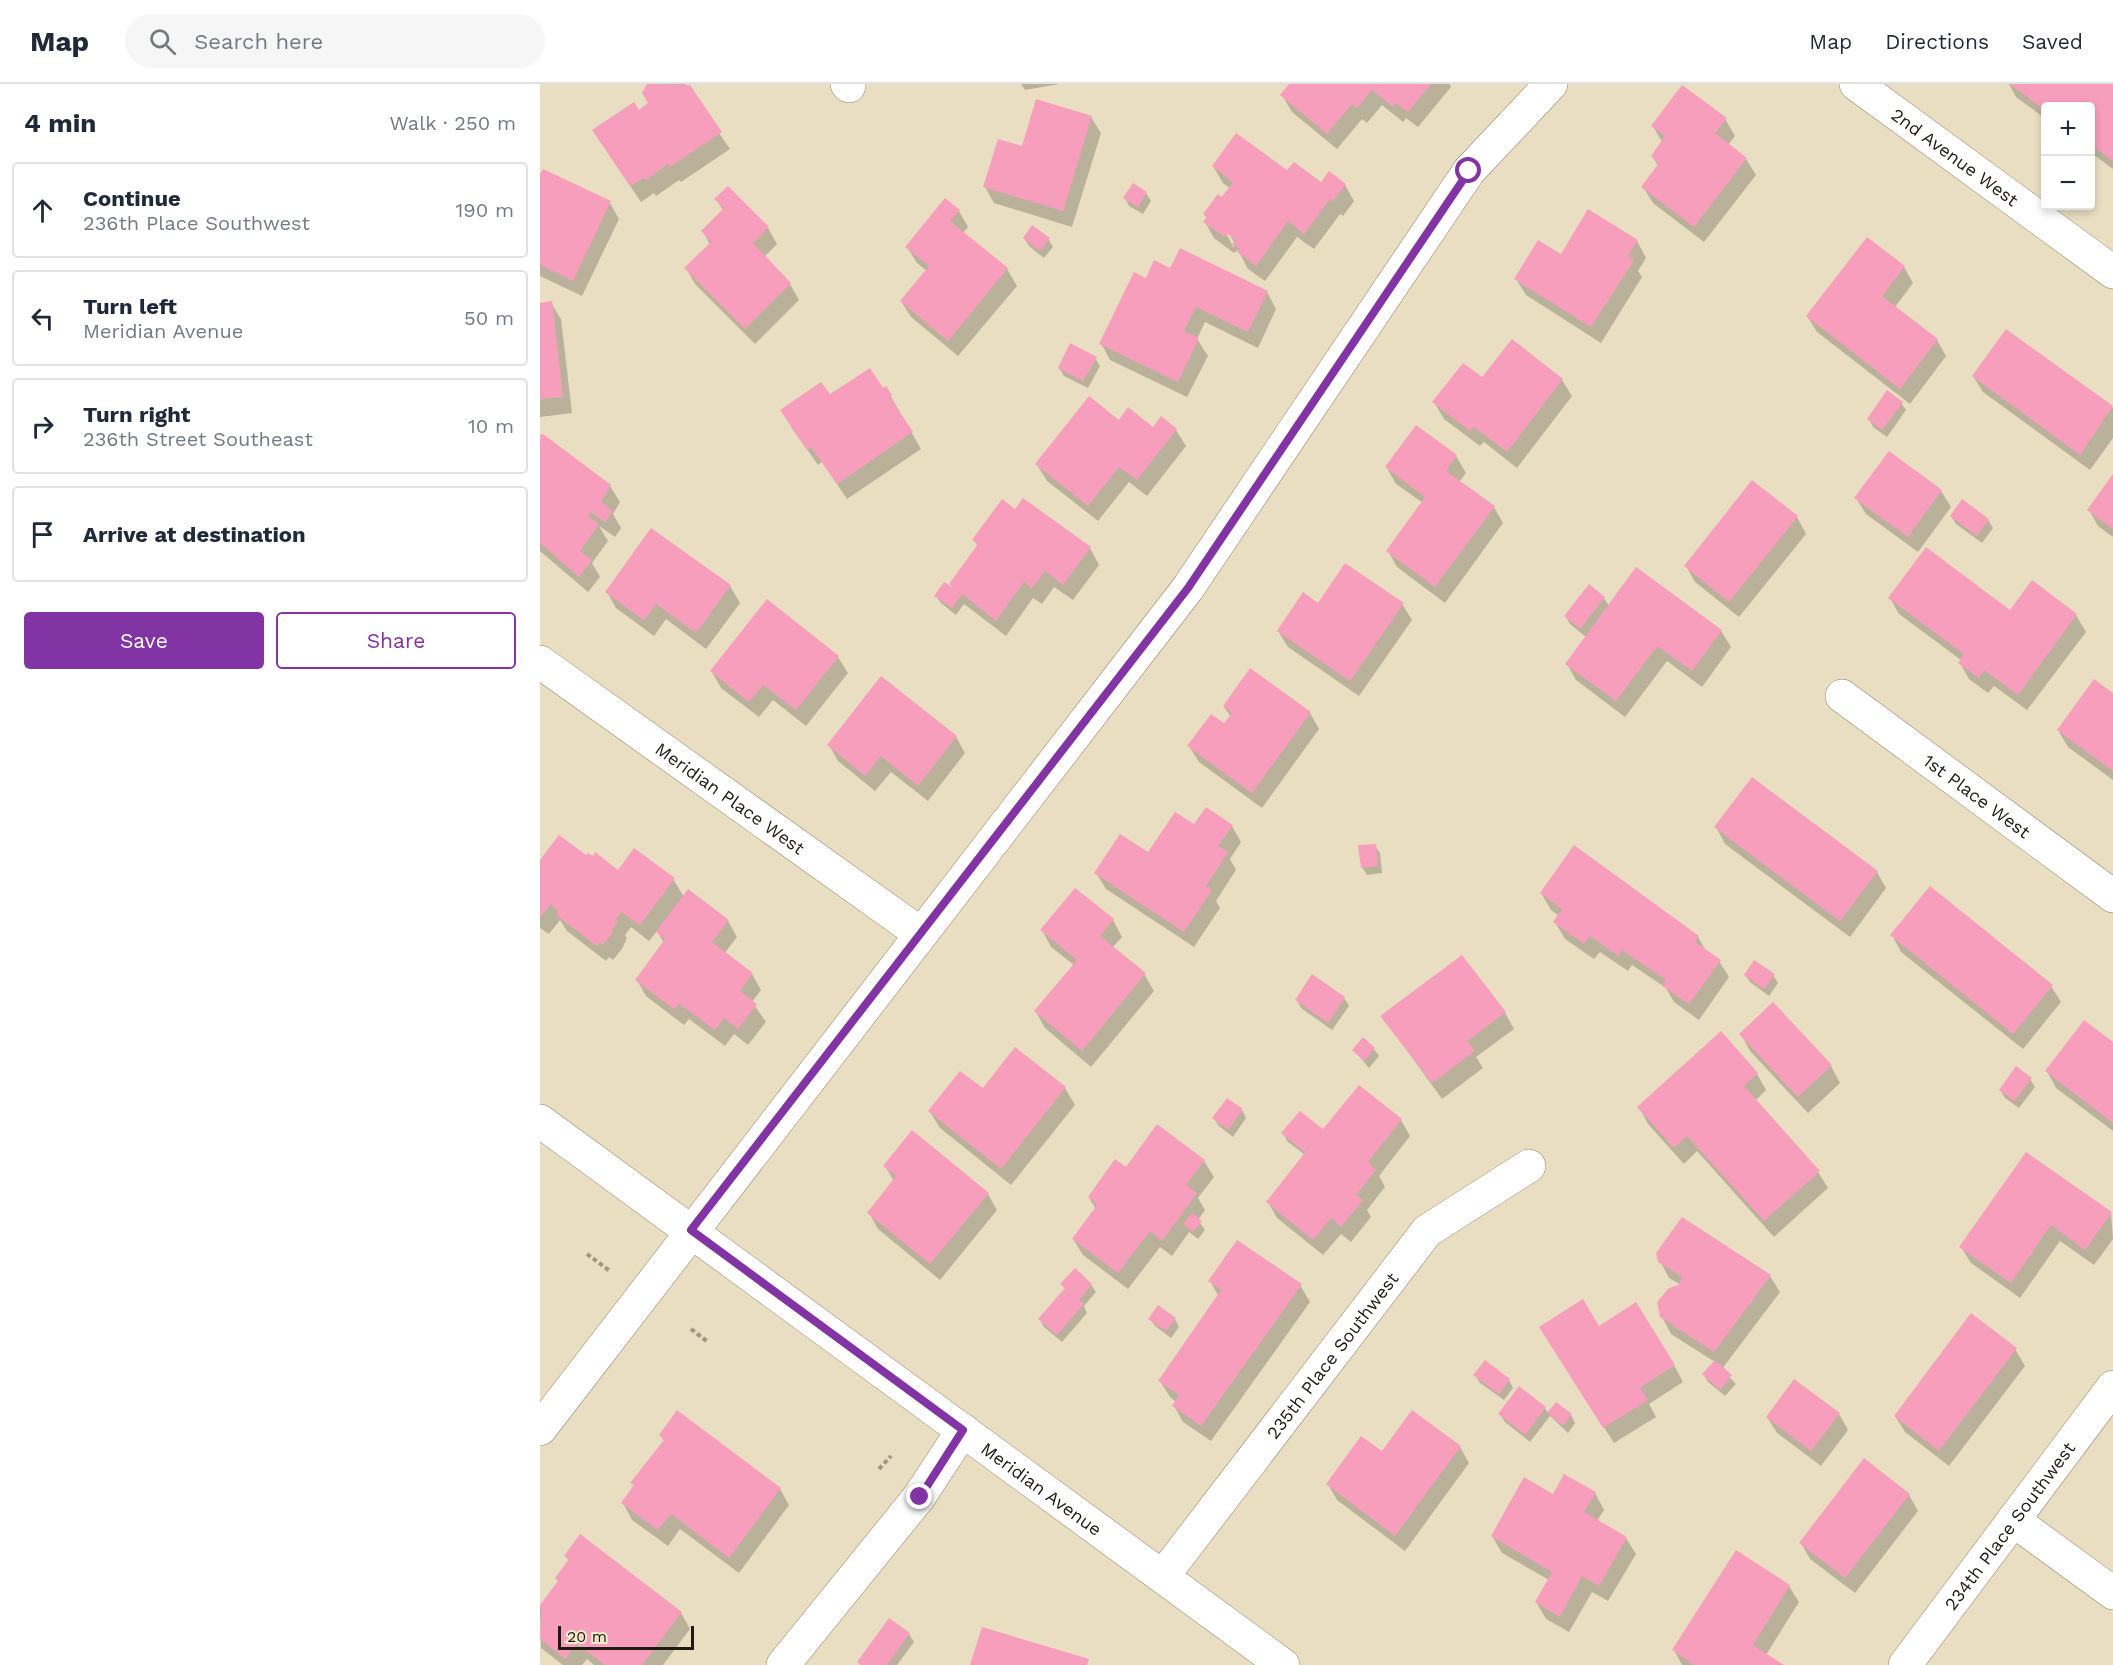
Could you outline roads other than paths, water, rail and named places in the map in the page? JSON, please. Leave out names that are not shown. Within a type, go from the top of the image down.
[{"type":"street","points":[[540,1429],[691,1230],[1188,588],[1469,171],[1551,84]]},
{"type":"street","name":"2nd Avenue West","points":[[1856,84],[2113,272]]},
{"type":"street","name":"Meridian Place West","points":[[540,662],[921,934]]},
{"type":"street","name":"1st Place West","points":[[1842,696],[2113,896]]},
{"type":"street","name":"Meridian Avenue","points":[[540,1121],[1283,1665]]},
{"type":"street","name":"235th Place Southwest","points":[[1163,1576],[1428,1231],[1529,1166]]},
{"type":"street","name":"234th Place Southwest","points":[[1905,1665],[2113,1387]]},
{"type":"street","points":[[783,1665],[920,1497],[963,1430]]},
{"type":"street","points":[[2013,1520],[2113,1593]]}]
